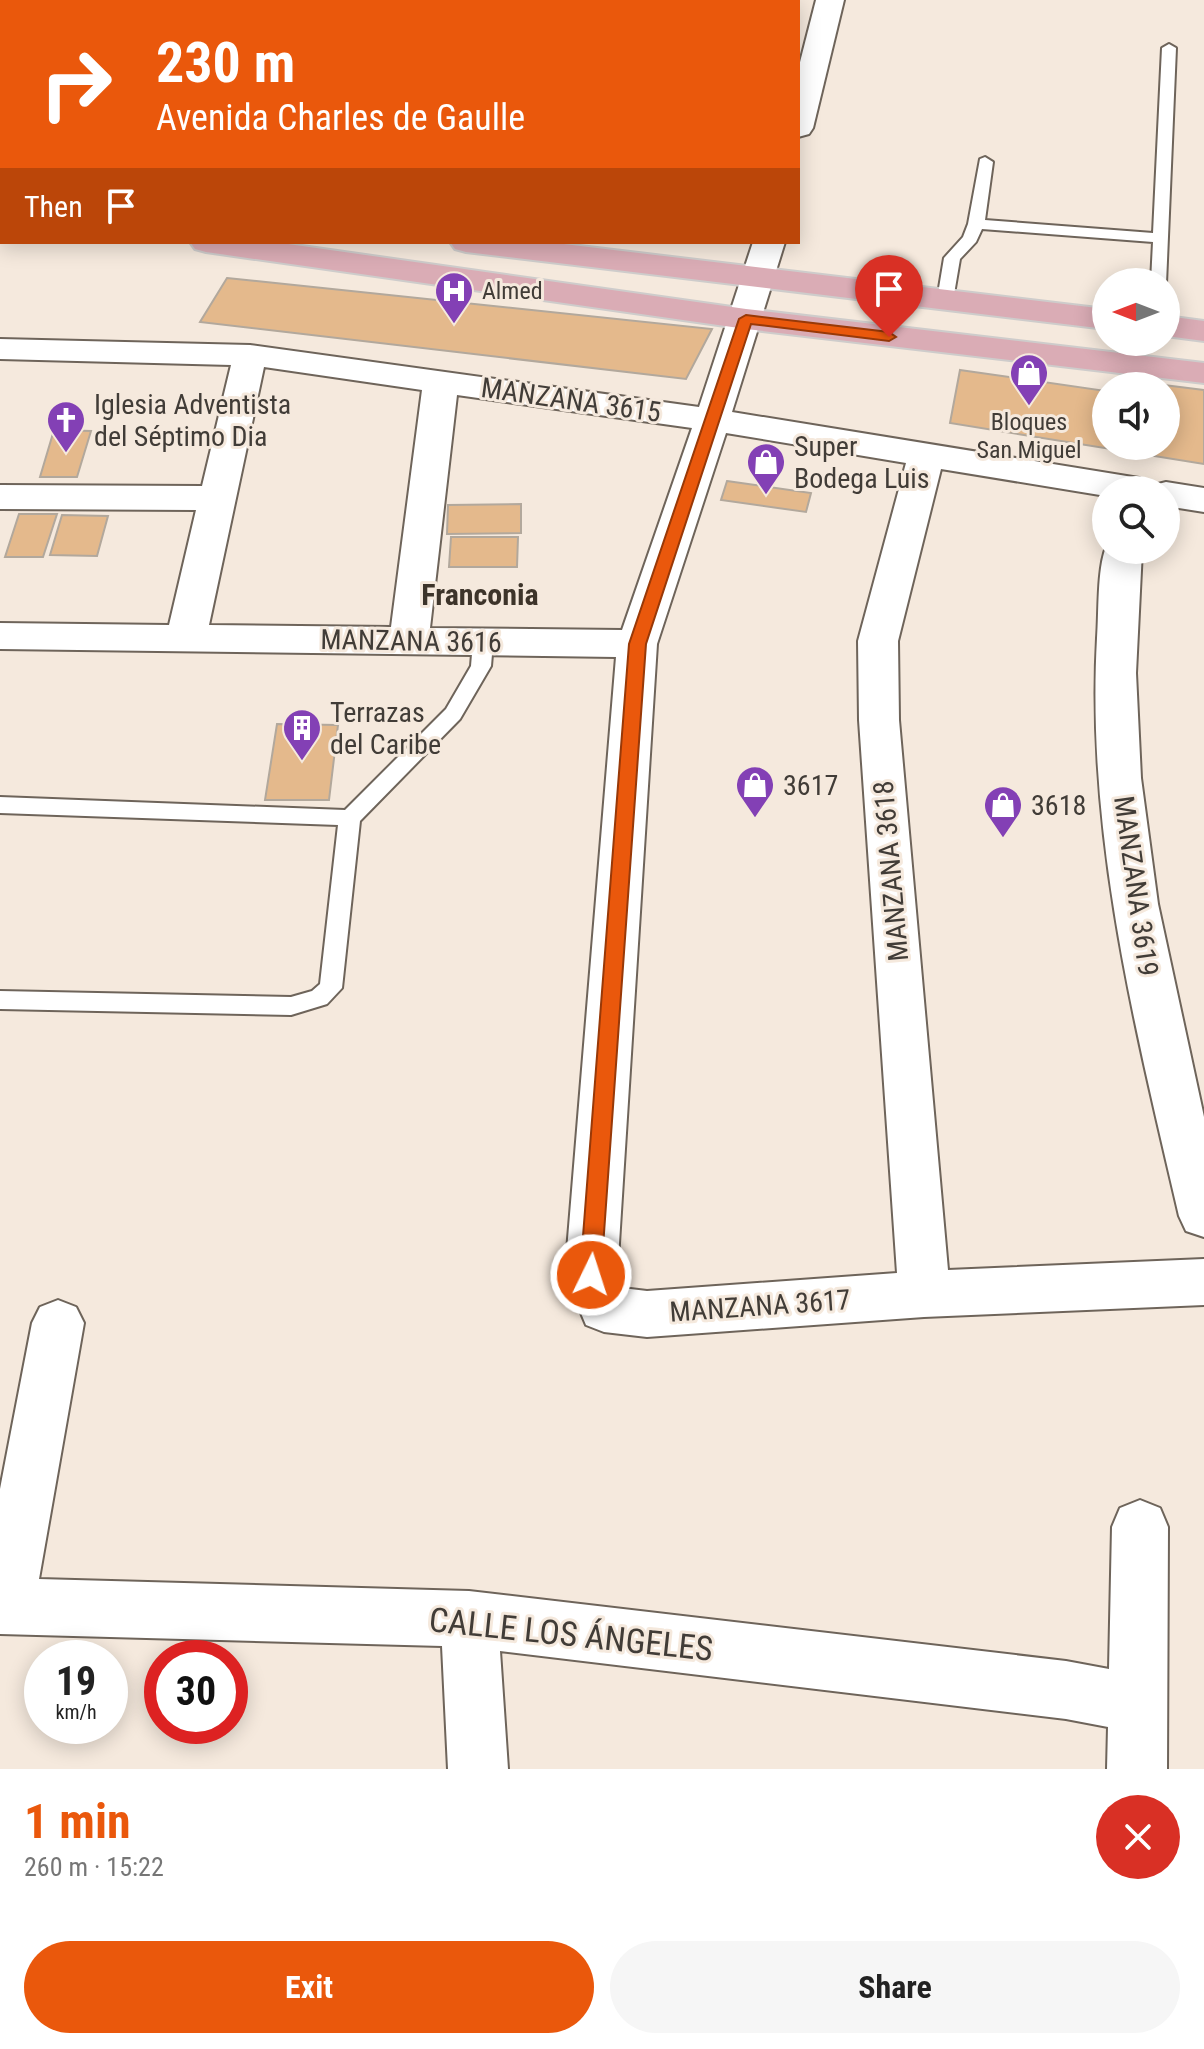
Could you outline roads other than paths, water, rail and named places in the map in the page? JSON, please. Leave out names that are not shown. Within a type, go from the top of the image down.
[{"type":"main road","points":[[220,244],[746,319],[1204,373]]},
{"type":"main road","points":[[499,244],[765,260],[945,300],[1092,317]]},
{"type":"main road","points":[[1180,328],[1204,331]]},
{"type":"street","points":[[800,120],[830,0]]},
{"type":"street","name":"MANZANA 3617","points":[[765,260],[637,644],[591,1275],[604,1309],[647,1314],[924,1294],[1204,1282]]},
{"type":"street","name":"MANZANA 3615","points":[[0,349],[250,355],[712,420],[1092,482]]},
{"type":"street","points":[[186,638],[250,355]]},
{"type":"street","points":[[409,640],[441,381]]},
{"type":"street","name":"MANZANA 3618","points":[[924,1294],[879,720],[878,641],[927,453]]},
{"type":"street","points":[[1180,496],[1204,500]]},
{"type":"street","points":[[0,497],[218,498]]},
{"type":"street","name":"MANZANA 3619","points":[[1122,564],[1116,715],[1125,821],[1155,1018],[1204,1216]]},
{"type":"street","name":"MANZANA 3616","points":[[0,636],[637,644]]},
{"type":"street","points":[[3,1606],[58,1323]]},
{"type":"street","points":[[1137,1769],[1140,1527]]},
{"type":"street","name":"CALLE LOS ÁNGELES","points":[[3,1606],[469,1619],[1066,1690],[1139,1704]]},
{"type":"street","points":[[469,1619],[478,1769]]},
{"type":"lane","points":[[1160,268],[1169,48]]},
{"type":"lane","points":[[945,300],[952,258],[970,239],[976,224],[985,162]]},
{"type":"lane","points":[[976,224],[1161,238]]},
{"type":"lane","points":[[0,1000],[291,1006],[319,998],[331,988],[350,818],[453,714],[481,666],[483,642]]},
{"type":"lane","points":[[0,805],[350,818]]},
{"type":"place","name":"Almed","points":[[454,325]]},
{"type":"place","name":"Bloques San Miguel","points":[[1029,407]]},
{"type":"place","name":"Iglesia Adventista del Séptimo Dia","points":[[66,454]]},
{"type":"place","name":"Super Bodega Luis","points":[[766,496]]},
{"type":"place","name":"Terrazas del Caribe","points":[[302,762]]},
{"type":"place","name":"3617","points":[[755,819]]},
{"type":"place","name":"3618","points":[[1003,839]]},
{"type":"district","name":"Franconia","points":[[480,594]]}]
